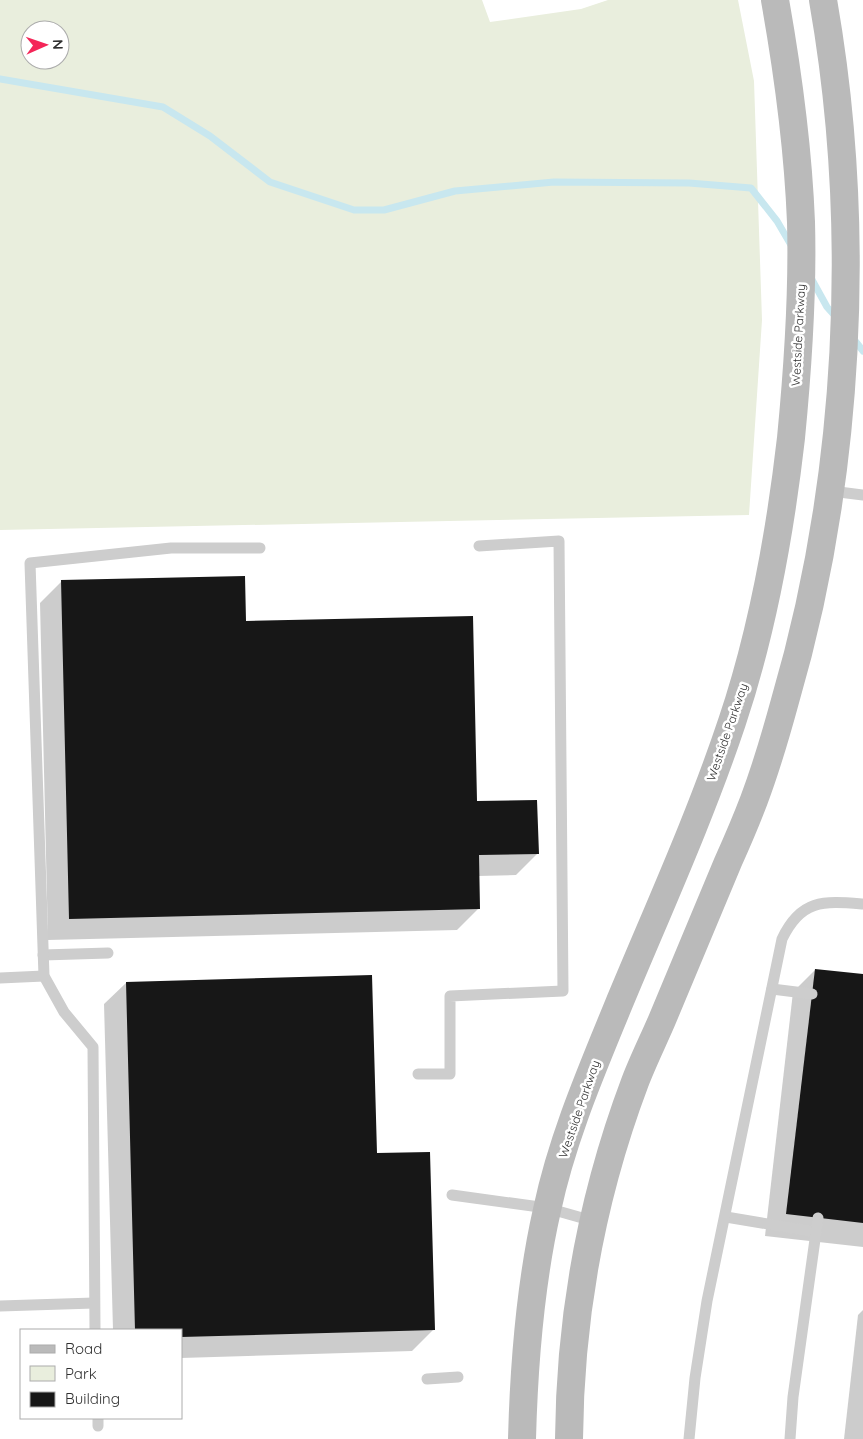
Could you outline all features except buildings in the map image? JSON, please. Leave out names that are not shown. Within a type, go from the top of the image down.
[{"type":"main road","name":"Westside Parkway","points":[[522,1439],[523,1386],[528,1333],[535,1275],[547,1208],[568,1136],[587,1082],[692,829],[731,727],[742,692],[770,577],[779,528],[788,460],[799,346],[802,286],[801,221],[797,157],[790,94],[775,0]]},
{"type":"main road","points":[[569,1439],[572,1355],[581,1285],[593,1222],[614,1145],[635,1082],[754,801],[805,628],[821,557],[832,491],[845,340],[846,232],[840,124],[823,0]]},
{"type":"lane","points":[[832,491],[863,496]]},
{"type":"lane","points":[[418,1074],[450,1074],[450,996],[563,991],[559,541],[479,546]]},
{"type":"lane","points":[[95,1329],[93,1047],[64,1012],[44,976],[30,563],[171,548],[260,548]]},
{"type":"lane","points":[[689,1439],[695,1378],[707,1301],[782,939],[790,923],[802,911],[818,904],[863,904]]},
{"type":"lane","points":[[43,955],[108,953]]},
{"type":"lane","points":[[0,978],[44,976]]},
{"type":"lane","points":[[772,989],[812,994]]},
{"type":"lane","points":[[452,1195],[547,1208],[593,1222]]},
{"type":"lane","points":[[726,1216],[816,1232]]},
{"type":"lane","points":[[790,1439],[793,1397],[818,1218]]},
{"type":"lane","points":[[0,1306],[94,1303]]},
{"type":"lane","points":[[427,1379],[458,1377]]},
{"type":"green space","points":[[0,0],[482,0],[490,22],[581,9],[608,0],[738,0],[754,81],[762,320],[749,515],[0,530]]},
{"type":"waterway","points":[[0,79],[163,107],[210,136],[270,182],[354,210],[384,210],[455,191],[554,182],[689,183],[751,188],[777,221],[791,245]]},
{"type":"waterway","points":[[811,278],[827,307],[836,317]]},
{"type":"waterway","points":[[852,337],[863,351]]}]
